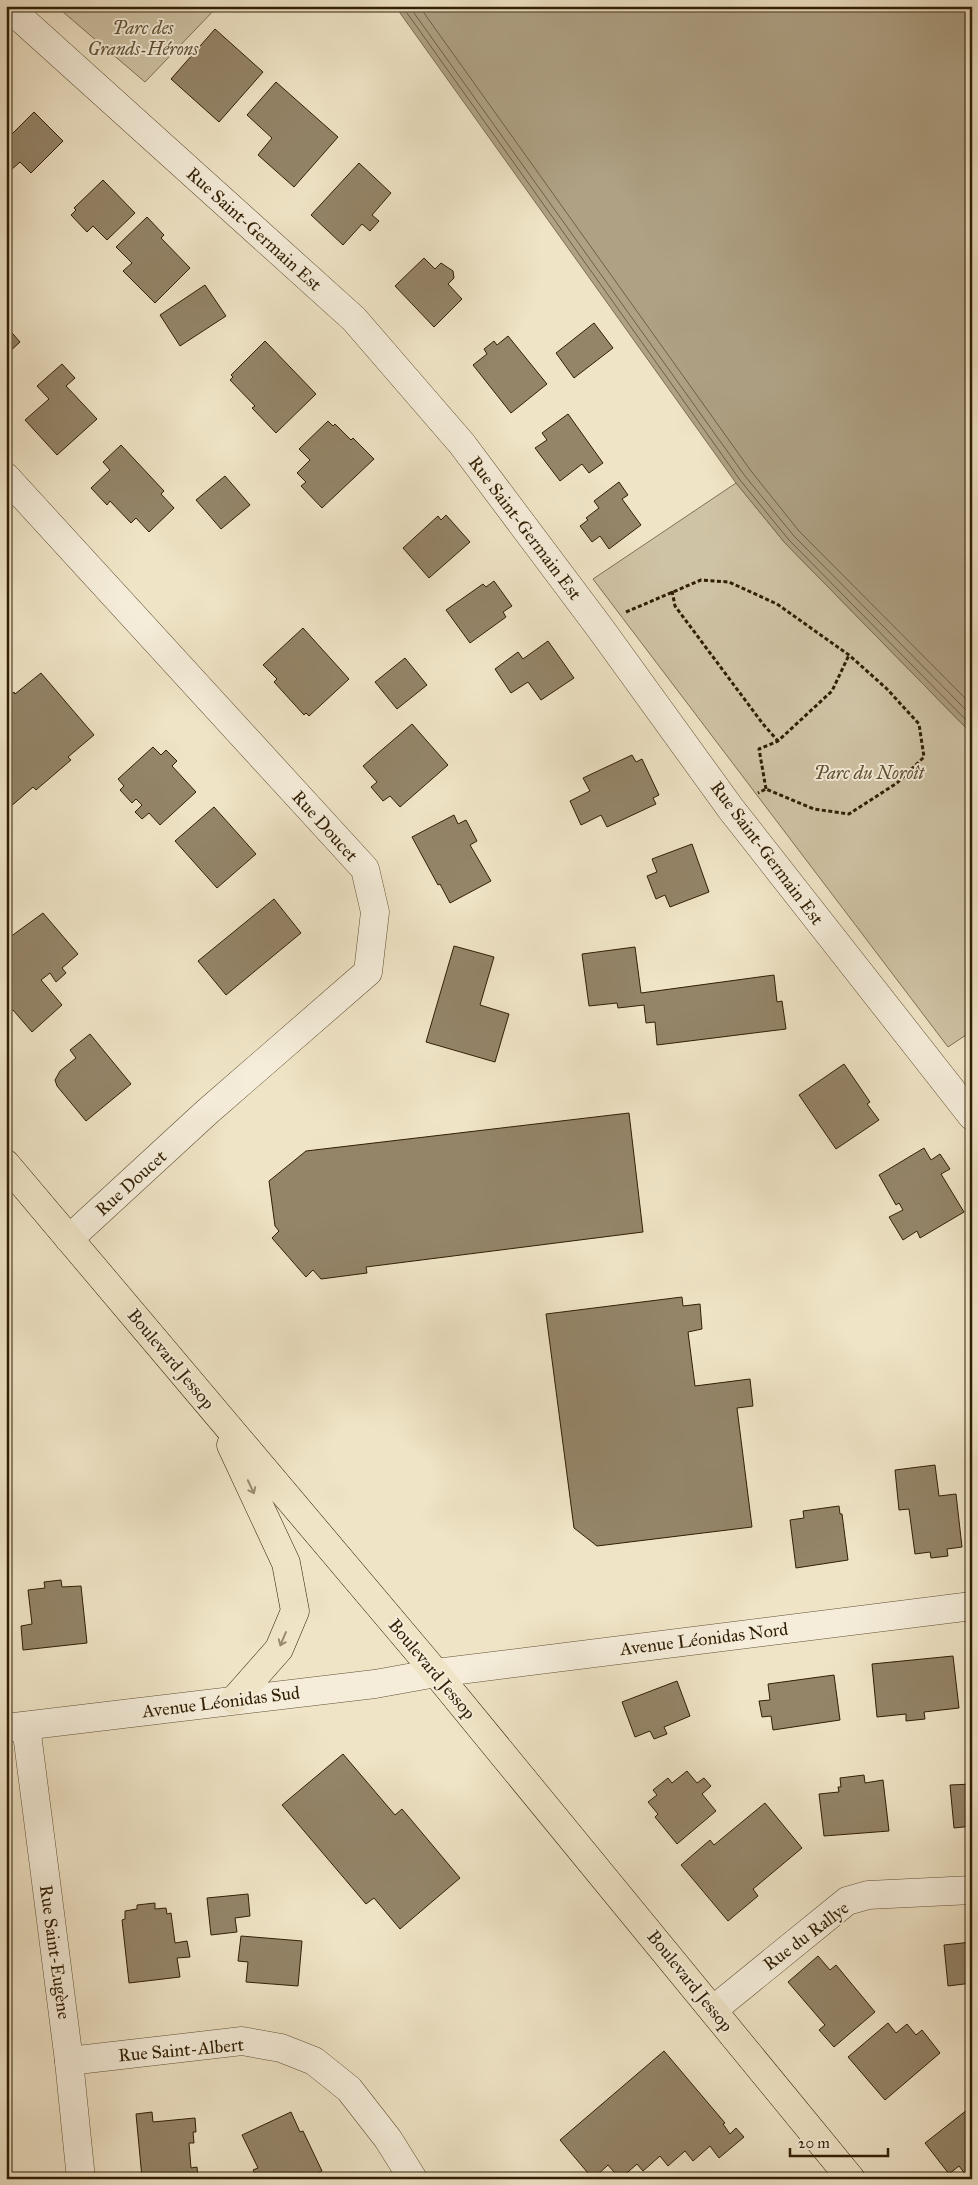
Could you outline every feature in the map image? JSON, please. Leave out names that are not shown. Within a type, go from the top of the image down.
[{"type":"main road","name":"Boulevard Jessop","points":[[6,1164],[436,1673],[851,2179]]},
{"type":"main road","points":[[215,1412],[286,1563],[295,1611],[279,1649],[234,1700]]},
{"type":"street","name":"Rue Saint-Germain Est","points":[[7,6],[354,319],[462,444],[600,628],[731,809],[972,1116]]},
{"type":"street","name":"Rue Doucet","points":[[6,477],[365,869],[375,912],[368,972],[207,1112],[69,1239]]},
{"type":"street","name":"Avenue Léonidas Nord","points":[[436,1673],[972,1606]]},
{"type":"street","name":"Avenue Léonidas Sud","points":[[16,1727],[375,1684],[436,1673]]},
{"type":"street","name":"Rue Saint-Eugène","points":[[16,1727],[69,2061],[82,2179]]},
{"type":"street","name":"Rue du Rallye","points":[[713,2010],[847,1901],[868,1895],[972,1890]]},
{"type":"street","name":"Rue Saint-Albert","points":[[69,2061],[242,2041],[281,2048],[314,2062],[349,2089],[388,2139],[413,2179]]},
{"type":"path","points":[[600,628],[629,610],[702,580],[729,582],[777,604],[850,655],[887,689],[919,724],[924,757],[897,783],[849,814],[814,809],[766,789]]},
{"type":"path","points":[[672,591],[675,606],[762,724],[778,741]]},
{"type":"path","points":[[766,789],[759,749],[778,741],[832,691],[850,655]]},
{"type":"path","points":[[731,809],[766,789]]},
{"type":"green space","name":"Parc des Grands-Hérons","points":[[56,6],[218,6],[145,82]]},
{"type":"green space","name":"Parc du Noroît","points":[[736,483],[785,543],[972,734],[972,1031],[948,1047],[593,579]]},
{"type":"water","points":[[395,6],[972,6],[972,734],[785,543],[736,483]]},
{"type":"building","points":[[215,29],[263,72],[219,122],[171,79]]},
{"type":"building","points":[[276,82],[338,137],[294,187],[258,155],[272,138],[247,115]]},
{"type":"building","points":[[34,112],[63,141],[31,173],[20,162],[11,170],[6,165],[6,140]]},
{"type":"building","points":[[359,163],[391,193],[372,215],[379,221],[370,231],[362,224],[343,245],[311,215]]},
{"type":"building","points":[[103,180],[135,213],[107,240],[93,226],[87,232],[71,215],[76,210],[74,208]]},
{"type":"building","points":[[147,217],[164,235],[161,238],[190,268],[155,303],[123,271],[132,263],[116,247]]},
{"type":"building","points":[[424,258],[435,269],[441,263],[453,271],[454,278],[448,284],[462,299],[434,327],[395,286]]},
{"type":"building","points":[[205,285],[226,316],[180,346],[160,315]]},
{"type":"building","points":[[594,323],[613,348],[574,378],[556,353]]},
{"type":"building","points":[[6,326],[20,342],[6,355]]},
{"type":"building","points":[[508,336],[547,384],[511,413],[473,365],[487,354],[484,349],[494,341],[497,345]]},
{"type":"building","points":[[265,341],[316,394],[276,433],[252,408],[255,406],[230,380],[233,377],[231,375]]},
{"type":"building","points":[[62,364],[75,378],[66,386],[97,419],[57,455],[25,420],[49,399],[37,386]]},
{"type":"building","points":[[568,414],[603,463],[589,473],[582,464],[560,481],[535,448],[547,440],[542,433]]},
{"type":"building","points":[[328,421],[333,426],[335,424],[351,440],[353,438],[374,459],[322,508],[301,486],[306,482],[297,473],[310,460],[299,449]]},
{"type":"building","points":[[121,445],[164,491],[161,494],[174,508],[149,532],[136,518],[131,523],[110,501],[107,505],[91,488],[110,470],[103,462]]},
{"type":"building","points":[[225,476],[250,505],[221,529],[196,500]]},
{"type":"building","points":[[619,482],[628,495],[622,499],[641,525],[609,549],[600,536],[592,542],[580,526],[588,520],[586,518],[599,508],[594,501]]},
{"type":"building","points":[[446,515],[470,542],[429,578],[403,548],[438,516],[441,520]]},
{"type":"building","points":[[494,581],[512,606],[503,612],[506,617],[470,643],[446,610],[483,584],[486,587]]},
{"type":"building","points":[[303,628],[349,679],[309,716],[306,713],[304,715],[274,682],[277,679],[263,665]]},
{"type":"building","points":[[548,641],[574,678],[541,700],[528,682],[511,693],[495,669],[518,652],[523,659]]},
{"type":"building","points":[[405,658],[427,685],[397,709],[375,682]]},
{"type":"building","points":[[41,673],[94,735],[68,757],[71,760],[36,790],[33,787],[9,808],[11,810],[6,814],[6,699]]},
{"type":"building","points":[[412,724],[448,765],[400,807],[390,796],[383,801],[371,787],[377,782],[363,766]]},
{"type":"building","points":[[153,747],[161,755],[166,750],[177,761],[172,766],[196,792],[160,825],[149,813],[142,819],[135,812],[142,805],[136,799],[132,803],[120,790],[124,786],[118,779]]},
{"type":"building","points":[[632,755],[636,762],[642,759],[659,795],[653,798],[656,804],[607,827],[601,815],[581,825],[570,801],[590,791],[583,778]]},
{"type":"building","points":[[214,807],[256,854],[217,888],[175,841]]},
{"type":"building","points":[[454,815],[458,824],[466,820],[477,841],[470,845],[491,881],[450,903],[412,837]]},
{"type":"building","points":[[692,844],[709,892],[670,907],[665,895],[656,899],[647,876],[657,872],[652,859]]},
{"type":"building","points":[[274,899],[301,933],[226,995],[198,961]]},
{"type":"building","points":[[43,913],[78,954],[62,968],[66,973],[56,982],[50,973],[41,980],[62,1005],[32,1032],[13,1010],[6,1013],[6,940]]},
{"type":"building","points":[[454,946],[494,957],[480,1005],[509,1014],[495,1062],[426,1042]]},
{"type":"building","points":[[635,947],[641,993],[774,975],[777,1002],[782,1001],[786,1029],[657,1045],[655,1022],[646,1023],[644,1005],[618,1008],[617,1003],[589,1006],[582,954]]},
{"type":"building","points":[[90,1034],[131,1084],[86,1121],[57,1086],[55,1080],[60,1071],[76,1058],[70,1050]]},
{"type":"building","points":[[844,1064],[870,1102],[867,1104],[879,1120],[836,1149],[799,1095]]},
{"type":"building","points":[[629,1113],[643,1232],[366,1267],[367,1273],[321,1279],[313,1270],[306,1277],[272,1238],[279,1231],[275,1226],[269,1181],[306,1151]]},
{"type":"building","points":[[924,1148],[931,1160],[940,1154],[950,1169],[941,1174],[964,1212],[920,1238],[917,1231],[903,1240],[889,1217],[903,1210],[899,1203],[896,1205],[879,1175]]},
{"type":"building","points":[[682,1297],[683,1306],[700,1304],[702,1329],[688,1332],[695,1386],[750,1379],[753,1406],[737,1408],[752,1527],[597,1546],[574,1528],[546,1314]]},
{"type":"building","points":[[935,1465],[939,1496],[956,1494],[962,1547],[947,1549],[948,1556],[931,1558],[930,1552],[915,1554],[909,1509],[899,1510],[895,1470]]},
{"type":"building","points":[[839,1506],[840,1514],[842,1514],[848,1560],[796,1568],[790,1520],[804,1518],[803,1511]]},
{"type":"building","points":[[61,1580],[62,1587],[81,1586],[87,1643],[23,1650],[21,1626],[32,1624],[28,1590],[45,1588],[44,1582]]},
{"type":"building","points":[[953,1656],[959,1708],[924,1712],[925,1719],[906,1721],[906,1714],[877,1717],[872,1664]]},
{"type":"building","points":[[834,1675],[840,1720],[773,1730],[771,1716],[762,1717],[759,1701],[770,1700],[768,1684]]},
{"type":"building","points":[[677,1681],[690,1716],[664,1727],[667,1734],[654,1739],[650,1731],[635,1737],[622,1702]]},
{"type":"building","points":[[343,1754],[395,1815],[402,1809],[460,1878],[400,1929],[374,1898],[366,1904],[282,1805]]},
{"type":"building","points":[[687,1771],[697,1783],[704,1778],[711,1786],[702,1794],[716,1811],[677,1844],[655,1817],[658,1814],[648,1802],[657,1795],[653,1790],[668,1778],[672,1783]]},
{"type":"building","points":[[864,1775],[865,1783],[883,1780],[889,1831],[824,1836],[819,1794],[839,1792],[838,1787],[841,1787],[840,1778]]},
{"type":"building","points":[[972,1784],[972,1826],[954,1828],[950,1785]]},
{"type":"building","points":[[765,1803],[802,1848],[753,1889],[758,1896],[728,1921],[681,1865],[710,1840],[714,1845]]},
{"type":"building","points":[[248,1894],[250,1916],[235,1918],[237,1932],[211,1935],[207,1898]]},
{"type":"building","points":[[155,1903],[155,1909],[166,1908],[167,1914],[171,1913],[175,1943],[187,1941],[190,1957],[177,1958],[180,1977],[129,1983],[122,1920],[125,1919],[125,1911],[137,1909],[137,1905]]},
{"type":"building","points":[[241,1936],[302,1941],[298,1986],[246,1982],[248,1962],[238,1961]]},
{"type":"building","points":[[972,1942],[972,1983],[948,1986],[944,1945]]},
{"type":"building","points":[[818,1956],[830,1970],[836,1965],[875,2012],[834,2047],[819,2030],[825,2025],[788,1982]]},
{"type":"building","points":[[888,2023],[896,2033],[907,2024],[916,2035],[922,2030],[940,2053],[885,2100],[848,2057]]},
{"type":"building","points":[[664,2051],[725,2123],[723,2124],[730,2134],[736,2128],[744,2137],[719,2158],[710,2146],[693,2161],[685,2151],[668,2166],[660,2156],[643,2171],[637,2164],[620,2179],[608,2165],[593,2179],[560,2140]]},
{"type":"building","points":[[967,2110],[972,2116],[972,2179],[969,2179],[959,2166],[949,2174],[925,2143]]},
{"type":"building","points":[[152,2112],[153,2122],[195,2118],[196,2132],[193,2132],[194,2143],[189,2143],[191,2168],[197,2167],[198,2179],[142,2178],[136,2114]]},
{"type":"building","points":[[291,2112],[300,2132],[303,2131],[322,2171],[318,2173],[321,2179],[258,2179],[253,2170],[258,2168],[242,2135]]}]
